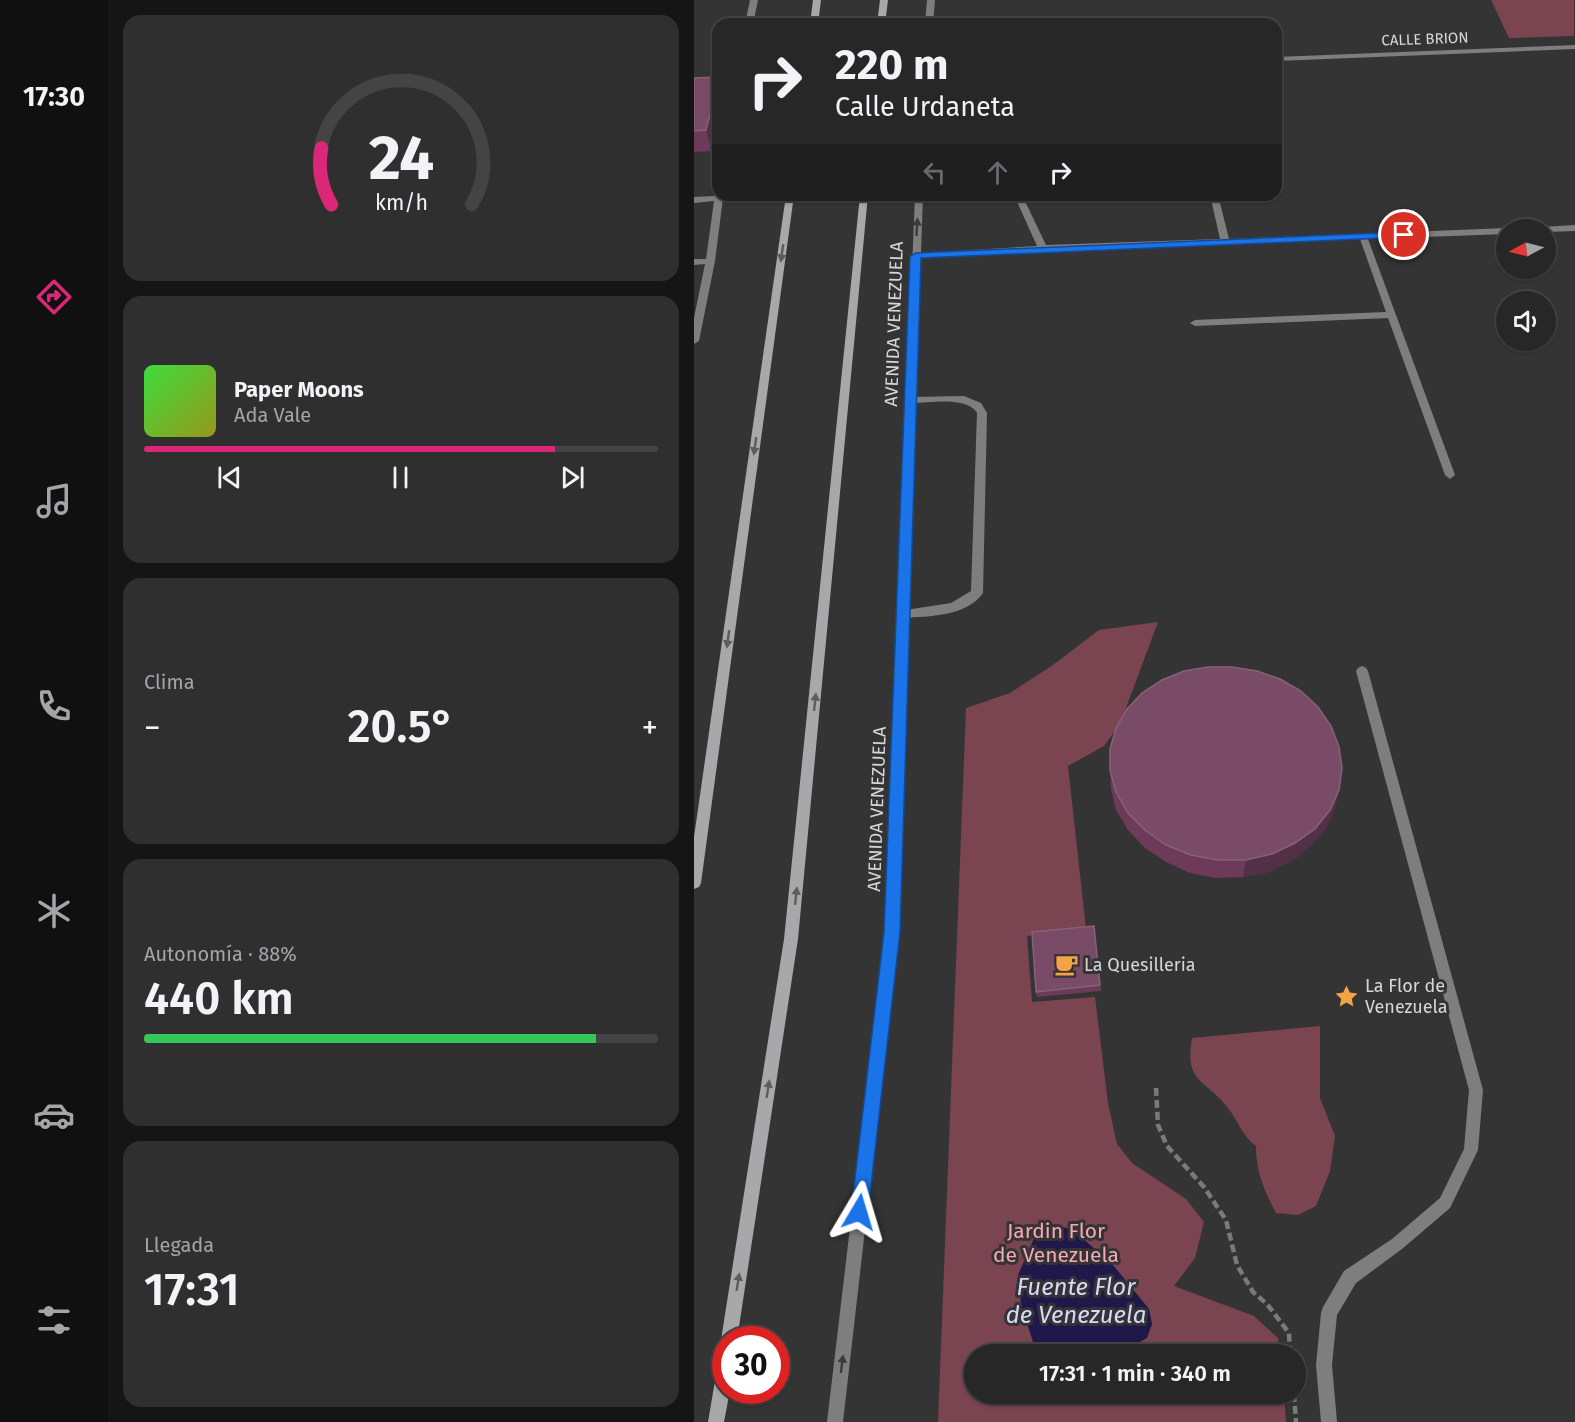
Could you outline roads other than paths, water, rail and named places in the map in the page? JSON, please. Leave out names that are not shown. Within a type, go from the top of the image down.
[{"type":"street","points":[[750,18],[754,0]]},
{"type":"street","points":[[815,18],[817,0]]},
{"type":"street","points":[[882,18],[884,0]]},
{"type":"street","points":[[930,18],[931,0]]},
{"type":"street","name":"CALLE BRION","points":[[1282,59],[1574,47]]},
{"type":"street","points":[[694,200],[712,197]]},
{"type":"street","points":[[694,341],[710,261],[718,201]]},
{"type":"street","points":[[694,883],[789,201]]},
{"type":"street","name":"AVENIDA VENEZUELA","points":[[731,1326],[791,939],[863,201]]},
{"type":"street","name":"AVENIDA VENEZUELA","points":[[835,1422],[892,932],[919,201]]},
{"type":"street","points":[[1021,201],[1043,248]]},
{"type":"street","points":[[1215,201],[1225,242]]},
{"type":"street","points":[[1556,229],[1574,228]]},
{"type":"street","points":[[916,256],[1043,248],[1496,231]]},
{"type":"street","points":[[1363,237],[1450,475]]},
{"type":"street","points":[[694,262],[710,261]]},
{"type":"street","points":[[1195,323],[1391,315]]},
{"type":"street","points":[[903,614],[956,607],[977,593],[982,413],[977,405],[964,399],[912,400]]},
{"type":"street","points":[[1329,1422],[1324,1365],[1329,1313],[1351,1276],[1397,1244],[1445,1203],[1471,1150],[1476,1090],[1362,671]]},
{"type":"street","points":[[716,1422],[719,1404]]},
{"type":"water","name":"Fuente Flor de Venezuela","points":[[1051,1225],[1072,1229],[1113,1265],[1149,1309],[1152,1324],[1147,1338],[1136,1344],[1034,1344],[1021,1305],[1018,1275],[1035,1236]]},
{"type":"place","name":"La Quesilleria","points":[[1066,965]]},
{"type":"place","name":"La Flor de Venezuela","points":[[1347,996]]},
{"type":"park label","name":"Jardin Flor de Venezuela","points":[[1056,1243]]}]
